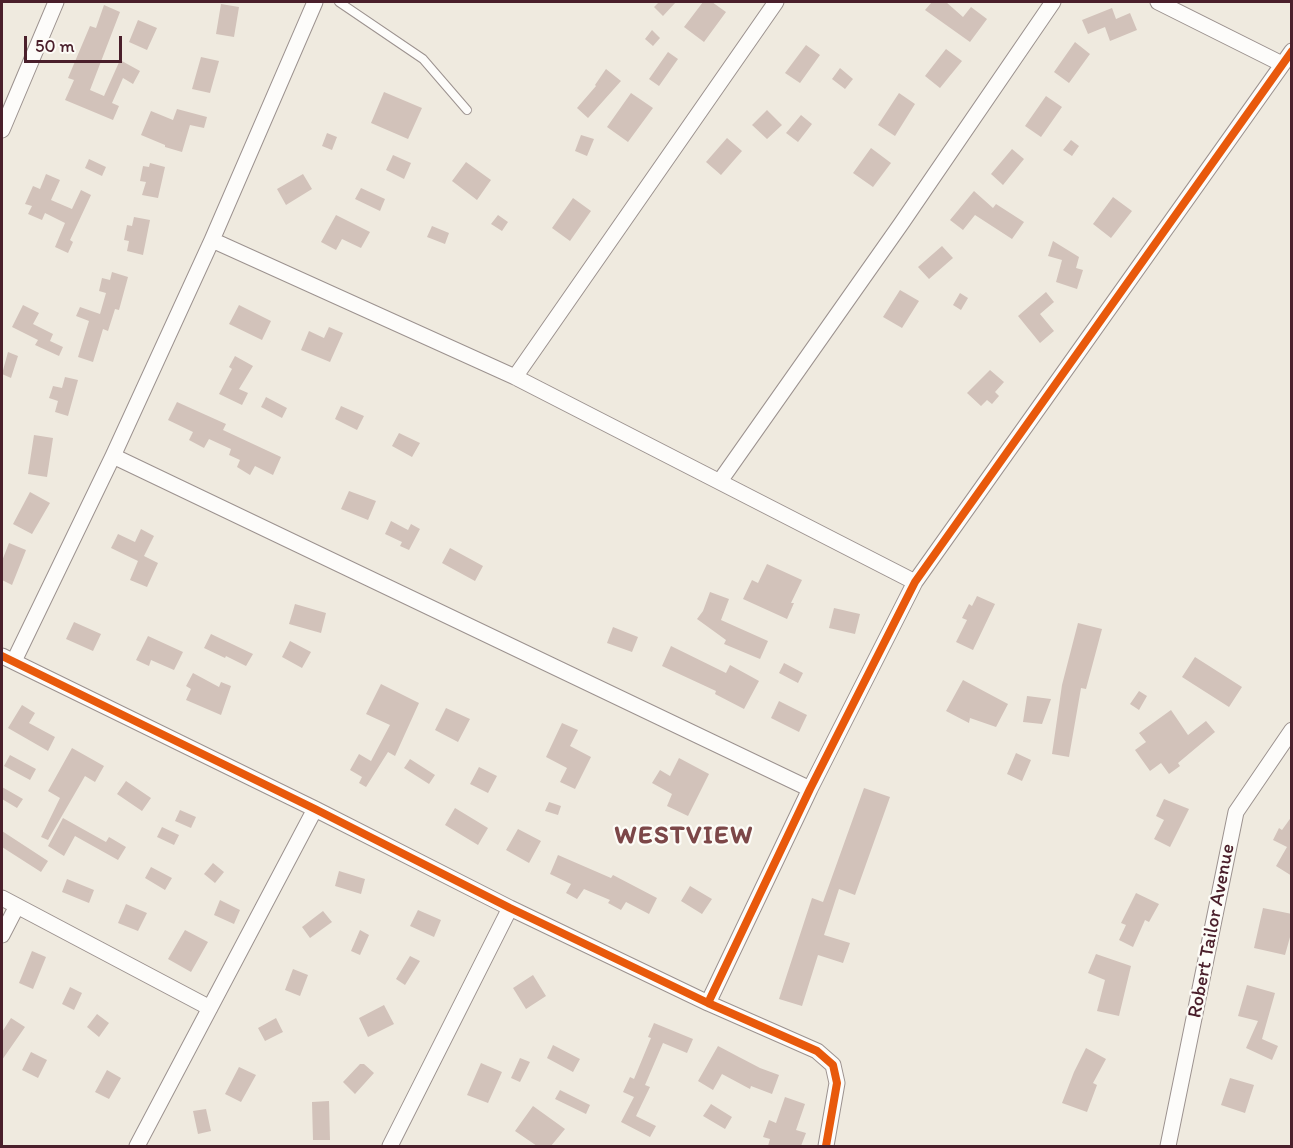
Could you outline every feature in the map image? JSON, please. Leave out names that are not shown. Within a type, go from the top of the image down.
[{"type":"street","points":[[2,130],[56,2]]},
{"type":"street","points":[[315,2],[212,240],[113,456],[8,659],[315,809],[510,908],[708,1003],[817,1051],[833,1065],[837,1083],[826,1146]]},
{"type":"street","points":[[515,377],[776,2]]},
{"type":"street","points":[[720,481],[901,224],[1053,2]]},
{"type":"street","points":[[1158,2],[1282,64]]},
{"type":"street","points":[[708,1003],[810,789],[915,582],[1292,51]]},
{"type":"street","points":[[212,240],[515,377],[915,582]]},
{"type":"street","points":[[113,456],[810,789]]},
{"type":"street","name":"Robert Tailor Avenue","points":[[1168,1146],[1236,812],[1290,736]]},
{"type":"street","points":[[137,1146],[315,809]]},
{"type":"street","points":[[2,898],[210,1008]]},
{"type":"street","points":[[2,935],[17,906]]},
{"type":"street","points":[[390,1146],[510,908]]},
{"type":"lane","points":[[339,2],[423,59],[467,110]]},
{"type":"building","points":[[659,2],[676,2],[663,16],[654,7]]},
{"type":"building","points":[[703,2],[712,2],[726,12],[704,42],[684,27]]},
{"type":"building","points":[[932,2],[946,2],[963,17],[971,7],[987,19],[970,42],[925,10]]},
{"type":"building","points":[[221,4],[239,7],[234,37],[216,34]]},
{"type":"building","points":[[104,5],[120,12],[90,90],[104,96],[120,60],[140,71],[133,84],[123,78],[112,103],[119,106],[113,120],[65,100],[74,80],[68,78],[90,26],[96,28]]},
{"type":"building","points":[[1112,8],[1116,19],[1130,13],[1137,30],[1110,41],[1105,27],[1088,34],[1082,20]]},
{"type":"building","points":[[138,20],[157,28],[147,50],[129,42]]},
{"type":"building","points":[[652,30],[660,38],[653,46],[645,39]]},
{"type":"building","points":[[1075,42],[1090,54],[1069,83],[1054,72]]},
{"type":"building","points":[[806,45],[820,55],[800,83],[785,73]]},
{"type":"building","points":[[946,49],[962,61],[940,88],[925,76]]},
{"type":"building","points":[[668,52],[678,59],[659,86],[649,79]]},
{"type":"building","points":[[201,57],[219,61],[210,93],[192,89]]},
{"type":"building","points":[[840,68],[853,79],[845,89],[832,79]]},
{"type":"building","points":[[606,69],[621,81],[588,118],[577,108],[596,86]]},
{"type":"building","points":[[384,92],[422,108],[408,139],[371,123]]},
{"type":"building","points":[[631,93],[653,108],[628,142],[607,127]]},
{"type":"building","points":[[899,93],[915,104],[895,136],[878,125]]},
{"type":"building","points":[[1046,96],[1062,107],[1041,137],[1025,126]]},
{"type":"building","points":[[177,109],[207,117],[204,128],[190,125],[182,152],[165,147],[141,135],[151,111],[173,120]]},
{"type":"building","points":[[767,110],[782,125],[767,139],[752,125]]},
{"type":"building","points":[[801,115],[812,124],[798,142],[786,133]]},
{"type":"building","points":[[327,133],[337,137],[332,150],[322,146]]},
{"type":"building","points":[[581,135],[594,139],[587,156],[575,151]]},
{"type":"building","points":[[727,138],[742,151],[721,175],[706,162]]},
{"type":"building","points":[[1071,140],[1079,146],[1072,156],[1063,150]]},
{"type":"building","points":[[871,148],[891,163],[873,187],[853,173]]},
{"type":"building","points":[[1012,149],[1024,159],[1003,185],[991,174]]},
{"type":"building","points":[[393,155],[411,163],[404,179],[386,170]]},
{"type":"building","points":[[89,159],[106,167],[102,176],[85,168]]},
{"type":"building","points":[[466,162],[491,180],[477,200],[452,181]]},
{"type":"building","points":[[150,163],[165,167],[158,198],[142,195],[146,182],[140,181],[143,166],[149,167]]},
{"type":"building","points":[[46,174],[60,180],[51,200],[72,209],[81,190],[91,195],[70,240],[73,242],[68,253],[55,247],[65,223],[45,213],[42,220],[28,214],[32,206],[25,204],[33,186],[40,189]]},
{"type":"building","points":[[303,174],[312,189],[286,205],[277,189]]},
{"type":"building","points":[[361,188],[385,199],[380,211],[355,199]]},
{"type":"building","points":[[974,191],[993,208],[996,204],[1024,222],[1012,239],[975,215],[963,230],[950,220]]},
{"type":"building","points":[[1113,197],[1132,211],[1111,238],[1093,224]]},
{"type":"building","points":[[573,198],[591,211],[570,241],[552,228]]},
{"type":"building","points":[[336,215],[370,232],[361,248],[342,239],[336,250],[321,242]]},
{"type":"building","points":[[498,215],[508,222],[502,231],[491,224]]},
{"type":"building","points":[[134,217],[150,220],[143,255],[127,251],[129,241],[124,240],[127,225],[132,226]]},
{"type":"building","points":[[432,226],[449,233],[445,244],[427,237]]},
{"type":"building","points":[[1053,241],[1079,257],[1076,268],[1083,270],[1077,289],[1056,282],[1062,260],[1048,256]]},
{"type":"building","points":[[942,246],[953,258],[929,279],[918,267]]},
{"type":"building","points":[[112,272],[128,277],[119,310],[115,309],[108,331],[103,329],[93,362],[78,357],[89,321],[76,316],[80,307],[100,314],[106,293],[99,291],[102,278],[110,280]]},
{"type":"building","points":[[900,290],[919,301],[902,328],[883,317]]},
{"type":"building","points":[[1046,292],[1054,302],[1040,314],[1054,331],[1040,343],[1018,316]]},
{"type":"building","points":[[960,293],[968,298],[961,310],[953,305]]},
{"type":"building","points":[[23,305],[39,313],[33,324],[53,334],[50,341],[63,347],[59,356],[35,345],[38,340],[12,327]]},
{"type":"building","points":[[239,305],[271,321],[262,340],[229,324]]},
{"type":"building","points":[[329,327],[343,333],[330,362],[301,350],[309,331],[324,338]]},
{"type":"building","points":[[8,352],[18,356],[11,378],[2,374]]},
{"type":"building","points":[[235,356],[253,366],[239,389],[248,393],[242,405],[219,394],[232,369],[229,367]]},
{"type":"building","points":[[990,370],[1004,382],[995,392],[999,396],[992,404],[987,400],[981,406],[967,393]]},
{"type":"building","points":[[65,377],[78,380],[68,416],[55,412],[58,401],[49,398],[53,386],[62,388]]},
{"type":"building","points":[[266,397],[287,408],[282,418],[261,407]]},
{"type":"building","points":[[177,402],[226,424],[223,430],[281,457],[273,475],[255,466],[250,475],[237,467],[240,460],[229,455],[231,449],[209,439],[204,448],[189,440],[193,432],[168,420]]},
{"type":"building","points":[[341,406],[364,416],[357,430],[335,419]]},
{"type":"building","points":[[399,433],[420,443],[412,457],[392,446]]},
{"type":"building","points":[[34,435],[53,438],[47,477],[28,474]]},
{"type":"building","points":[[349,491],[376,501],[368,520],[341,509]]},
{"type":"building","points":[[30,492],[50,503],[32,534],[13,524]]},
{"type":"building","points":[[391,521],[408,530],[411,524],[420,529],[409,550],[400,546],[402,542],[385,534]]},
{"type":"building","points":[[141,529],[154,536],[144,556],[158,563],[147,587],[130,580],[138,561],[111,548],[118,534],[135,542]]},
{"type":"building","points":[[9,543],[26,550],[12,585],[2,580],[2,561]]},
{"type":"building","points":[[450,548],[483,566],[475,581],[442,563]]},
{"type":"building","points":[[767,564],[802,580],[791,603],[794,603],[787,619],[743,599],[752,580],[758,583]]},
{"type":"building","points":[[710,592],[729,599],[721,620],[768,641],[760,659],[724,644],[726,640],[697,619],[703,611]]},
{"type":"building","points":[[977,596],[995,604],[973,650],[956,642],[967,620],[962,618],[969,604],[972,606]]},
{"type":"building","points":[[295,604],[326,613],[321,633],[289,624]]},
{"type":"building","points":[[834,608],[860,614],[855,634],[829,628]]},
{"type":"building","points":[[74,622],[101,634],[93,651],[66,639]]},
{"type":"building","points":[[1078,623],[1102,629],[1086,689],[1081,688],[1069,757],[1052,754],[1062,685]]},
{"type":"building","points":[[613,627],[638,637],[632,652],[607,643]]},
{"type":"building","points":[[211,634],[253,654],[246,666],[204,648]]},
{"type":"building","points":[[148,636],[183,652],[174,670],[151,660],[149,666],[136,660]]},
{"type":"building","points":[[290,641],[311,652],[302,668],[282,657]]},
{"type":"building","points":[[671,646],[726,673],[730,665],[759,681],[744,709],[715,694],[716,691],[662,666]]},
{"type":"building","points":[[1195,657],[1242,687],[1229,707],[1182,677]]},
{"type":"building","points":[[784,663],[803,673],[798,683],[779,673]]},
{"type":"building","points":[[193,673],[219,687],[221,682],[231,686],[221,715],[186,700],[191,689],[186,686]]},
{"type":"building","points":[[963,680],[1008,704],[996,727],[970,718],[969,723],[946,711]]},
{"type":"building","points":[[381,684],[419,703],[395,756],[388,752],[366,787],[359,783],[362,777],[350,770],[359,754],[371,761],[390,725],[366,714]]},
{"type":"building","points":[[1139,691],[1147,696],[1139,710],[1130,704]]},
{"type":"building","points":[[1027,696],[1051,699],[1042,724],[1023,722]]},
{"type":"building","points":[[779,701],[807,715],[799,732],[771,718]]},
{"type":"building","points":[[22,705],[35,713],[29,723],[55,737],[48,751],[8,728]]},
{"type":"building","points":[[446,708],[470,719],[458,742],[435,730]]},
{"type":"building","points":[[1171,710],[1188,735],[1206,721],[1215,732],[1178,763],[1180,766],[1169,774],[1161,763],[1150,771],[1135,750],[1146,742],[1139,733]]},
{"type":"building","points":[[562,723],[578,730],[570,746],[591,757],[575,789],[560,782],[567,768],[546,757]]},
{"type":"building","points":[[72,748],[104,766],[95,782],[85,776],[48,840],[41,837],[60,798],[48,791]]},
{"type":"building","points":[[1016,753],[1031,760],[1022,781],[1007,774]]},
{"type":"building","points":[[10,755],[36,769],[30,780],[4,766]]},
{"type":"building","points":[[679,758],[709,774],[688,816],[667,806],[672,794],[652,783],[660,770],[670,776]]},
{"type":"building","points":[[410,759],[435,775],[429,784],[404,768]]},
{"type":"building","points":[[479,767],[497,776],[488,793],[470,784]]},
{"type":"building","points":[[126,781],[151,798],[142,811],[117,794]]},
{"type":"building","points":[[2,787],[23,799],[17,808],[2,799]]},
{"type":"building","points":[[864,788],[890,797],[855,895],[839,889],[824,935],[850,943],[843,963],[818,955],[802,1006],[779,999],[812,898],[823,902]]},
{"type":"building","points":[[1164,799],[1189,809],[1170,847],[1154,839],[1164,820],[1156,816]]},
{"type":"building","points":[[549,802],[561,806],[558,815],[545,811]]},
{"type":"building","points":[[455,808],[488,828],[478,845],[445,825]]},
{"type":"building","points":[[180,810],[196,817],[191,828],[175,821]]},
{"type":"building","points":[[1292,816],[1292,876],[1276,866],[1287,847],[1273,840],[1279,828],[1282,830]]},
{"type":"building","points":[[63,818],[106,842],[109,837],[126,847],[118,860],[75,836],[64,856],[48,846]]},
{"type":"building","points":[[162,827],[179,835],[174,845],[157,837]]},
{"type":"building","points":[[518,829],[541,841],[529,863],[506,850]]},
{"type":"building","points":[[2,831],[48,861],[41,872],[2,847]]},
{"type":"building","points":[[558,855],[611,878],[613,875],[657,898],[649,914],[626,902],[621,910],[608,903],[610,900],[584,889],[577,899],[566,893],[571,884],[550,874]]},
{"type":"building","points":[[213,863],[224,872],[215,883],[204,874]]},
{"type":"building","points":[[151,867],[172,878],[165,890],[145,878]]},
{"type":"building","points":[[339,871],[365,879],[361,894],[335,886]]},
{"type":"building","points":[[67,879],[94,890],[89,903],[62,892]]},
{"type":"building","points":[[690,886],[712,899],[702,914],[681,901]]},
{"type":"building","points":[[1136,893],[1159,904],[1149,922],[1145,920],[1133,947],[1119,940],[1126,925],[1121,923]]},
{"type":"building","points":[[220,900],[240,910],[234,924],[214,915]]},
{"type":"building","points":[[126,904],[147,913],[138,931],[118,923]]},
{"type":"building","points":[[1263,908],[1292,914],[1292,930],[1285,955],[1254,948]]},
{"type":"building","points":[[418,910],[441,920],[434,937],[410,926]]},
{"type":"building","points":[[323,911],[332,922],[310,938],[302,927]]},
{"type":"building","points":[[185,930],[208,942],[191,972],[168,959]]},
{"type":"building","points":[[360,930],[369,935],[360,955],[351,951]]},
{"type":"building","points":[[32,951],[46,957],[33,989],[19,983]]},
{"type":"building","points":[[1096,954],[1131,966],[1119,1016],[1097,1011],[1105,980],[1088,973]]},
{"type":"building","points":[[410,956],[420,961],[405,985],[396,979]]},
{"type":"building","points":[[293,969],[308,975],[300,996],[285,990]]},
{"type":"building","points":[[533,975],[546,996],[526,1009],[513,988]]},
{"type":"building","points":[[1247,985],[1275,993],[1262,1039],[1278,1046],[1272,1060],[1246,1048],[1258,1021],[1238,1016]]},
{"type":"building","points":[[70,987],[82,993],[74,1010],[62,1004]]},
{"type":"building","points":[[384,1005],[394,1024],[368,1037],[359,1018]]},
{"type":"building","points":[[97,1014],[109,1023],[99,1037],[87,1027]]},
{"type":"building","points":[[11,1018],[25,1027],[2,1060],[2,1032]]},
{"type":"building","points":[[276,1018],[283,1032],[265,1041],[258,1028]]},
{"type":"building","points":[[654,1023],[693,1039],[687,1053],[663,1043],[645,1085],[650,1087],[636,1116],[656,1126],[650,1137],[621,1122],[634,1097],[623,1092],[630,1077],[634,1079],[651,1038],[648,1037]]},
{"type":"building","points":[[553,1045],[580,1059],[573,1072],[547,1058]]},
{"type":"building","points":[[718,1046],[760,1068],[779,1075],[772,1094],[751,1086],[750,1089],[722,1074],[713,1090],[698,1081]]},
{"type":"building","points":[[1086,1048],[1106,1059],[1093,1083],[1097,1085],[1087,1112],[1062,1103]]},
{"type":"building","points":[[31,1052],[47,1060],[38,1078],[22,1070]]},
{"type":"building","points":[[520,1058],[530,1062],[520,1082],[511,1078]]},
{"type":"building","points":[[481,1063],[502,1072],[488,1103],[467,1095]]},
{"type":"building","points":[[360,1064],[364,1064],[374,1073],[355,1094],[343,1082]]},
{"type":"building","points":[[239,1067],[256,1075],[241,1102],[225,1094]]},
{"type":"building","points":[[107,1070],[121,1078],[109,1099],[95,1092]]},
{"type":"building","points":[[1230,1078],[1254,1085],[1245,1113],[1221,1105]]},
{"type":"building","points":[[560,1090],[590,1105],[586,1114],[555,1099]]},
{"type":"building","points":[[785,1097],[805,1104],[796,1130],[806,1133],[801,1146],[768,1146],[770,1139],[763,1137],[769,1120],[776,1123]]},
{"type":"building","points":[[329,1101],[330,1140],[313,1140],[312,1102]]},
{"type":"building","points":[[711,1104],[732,1117],[725,1129],[703,1116]]},
{"type":"building","points":[[533,1106],[565,1129],[551,1146],[537,1146],[515,1131]]},
{"type":"building","points":[[206,1109],[211,1131],[198,1134],[193,1111]]},
{"type":"cycle path","points":[[708,1003],[810,789],[915,582],[1292,51]]},
{"type":"cycle path","points":[[2,656],[315,809],[510,908],[708,1003],[817,1051],[833,1065],[837,1083],[826,1146]]},
{"type":"district","name":"WESTVIEW","points":[[684,836]]}]
